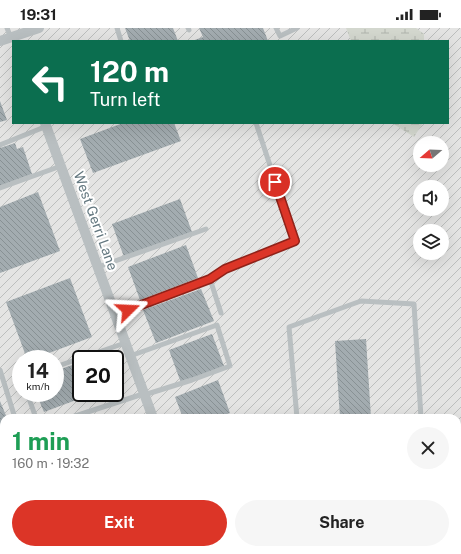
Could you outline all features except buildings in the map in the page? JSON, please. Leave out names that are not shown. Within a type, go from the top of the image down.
[{"type":"street","points":[[0,41],[12,40],[39,28]]},
{"type":"street","name":"West Gerri Lane","points":[[47,124],[151,414]]},
{"type":"lane","points":[[7,28],[12,40]]},
{"type":"lane","points":[[118,28],[121,40]]},
{"type":"lane","points":[[276,28],[280,36],[297,28]]},
{"type":"lane","points":[[0,145],[47,124]]},
{"type":"lane","points":[[115,315],[210,279],[225,269],[295,241],[256,124]]},
{"type":"lane","points":[[0,188],[61,166]]},
{"type":"lane","points":[[98,267],[206,229]]},
{"type":"lane","points":[[210,279],[221,313]]},
{"type":"lane","points":[[297,414],[289,327],[361,301],[414,304],[421,414]]},
{"type":"lane","points":[[82,414],[192,380],[230,366],[217,325],[130,356]]},
{"type":"lane","points":[[64,364],[125,342]]},
{"type":"lane","points":[[0,370],[14,414]]},
{"type":"lane","points":[[30,402],[35,414]]},
{"type":"shaded area","points":[[0,28],[461,28],[461,414],[0,414]]},
{"type":"green space","points":[[346,28],[416,28],[424,34],[424,40],[351,40]]},
{"type":"green space","points":[[394,124],[422,124],[413,136]]},
{"type":"route","points":[[128,310],[210,279],[225,269],[295,241],[275,182]]}]
